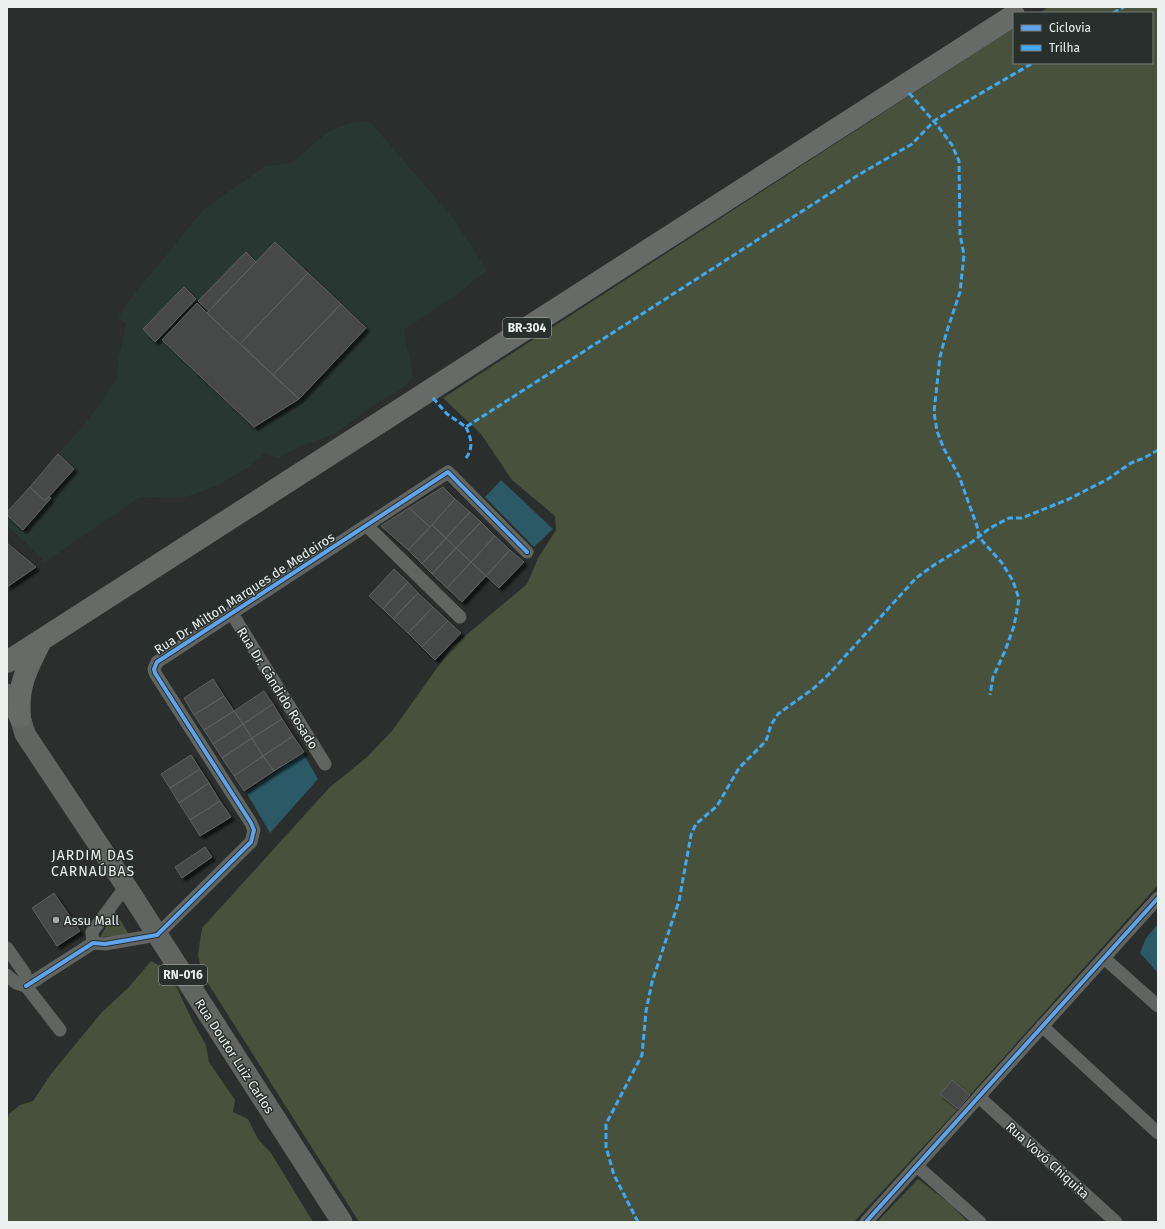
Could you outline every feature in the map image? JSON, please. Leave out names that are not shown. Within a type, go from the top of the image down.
[{"type":"highway","name":"BR-304","points":[[7,662],[1013,16]]},
{"type":"highway","points":[[14,724],[20,690],[29,663],[41,641]]},
{"type":"main road","name":"Rua Doutor Luiz Carlos","points":[[7,694],[14,724],[126,886],[339,1220]]},
{"type":"street","name":"Rua Dr. Milton Marques de Medeiros","points":[[157,935],[251,842],[254,830],[154,669],[157,662],[231,612],[367,526],[448,472],[527,552]]},
{"type":"street","points":[[367,526],[460,618]]},
{"type":"street","name":"Rua Dr. Cândido Rosado","points":[[231,612],[325,764]]},
{"type":"street","points":[[93,943],[92,932],[126,886]]},
{"type":"street","points":[[866,1222],[1158,898]]},
{"type":"street","points":[[7,975],[16,983],[26,986],[93,943],[105,944],[157,935]]},
{"type":"street","points":[[7,948],[25,974],[26,986],[60,1030]]},
{"type":"street","points":[[1104,958],[1158,1006]]},
{"type":"street","points":[[1042,1026],[1158,1133]]},
{"type":"street","name":"Rua Vovó Chiquita","points":[[979,1098],[1116,1222]]},
{"type":"street","points":[[917,1166],[980,1222]]},
{"type":"shaded area","points":[[365,121],[372,124],[453,218],[487,270],[456,295],[404,330],[413,377],[400,390],[379,402],[334,434],[301,446],[278,458],[265,453],[247,468],[216,486],[183,498],[140,497],[45,562],[7,525],[7,512],[89,419],[116,380],[126,324],[118,318],[128,302],[203,210],[265,166],[291,163],[329,131],[348,124]]},
{"type":"green space","points":[[1048,7],[1158,7],[1158,885],[970,1095],[952,1080],[940,1094],[958,1109],[854,1222],[359,1222],[202,974],[198,954],[202,928],[330,787],[366,758],[392,731],[452,647],[527,584],[538,558],[556,530],[555,516],[512,480],[481,434],[443,398],[1013,29],[1013,64],[1153,64],[1153,12],[1040,12]]},
{"type":"green space","points":[[115,911],[129,935],[100,937]]},
{"type":"green space","points":[[151,961],[161,966],[167,977],[163,983],[176,986],[206,1045],[209,1062],[235,1100],[233,1112],[248,1119],[258,1139],[271,1153],[313,1222],[7,1222],[7,1120],[9,1114],[20,1105],[33,1101],[51,1074],[102,1012],[128,988]]},
{"type":"green space","points":[[918,1179],[949,1203],[968,1222],[877,1222]]},
{"type":"water","points":[[501,480],[553,529],[534,547],[485,497]]},
{"type":"water","points":[[303,753],[318,779],[270,833],[246,792]]},
{"type":"water","points":[[1158,924],[1158,973],[1140,953],[1146,938]]},
{"type":"building","points":[[275,242],[308,273],[240,344],[207,313]]},
{"type":"building","points":[[246,252],[256,262],[209,311],[198,301]]},
{"type":"building","points":[[308,273],[341,304],[273,375],[240,344]]},
{"type":"building","points":[[184,287],[196,299],[155,342],[143,329]]},
{"type":"building","points":[[197,303],[299,399],[254,427],[162,340]]},
{"type":"building","points":[[341,304],[366,328],[299,399],[273,375]]},
{"type":"building","points":[[58,454],[74,469],[45,501],[30,487]]},
{"type":"building","points":[[30,487],[45,501],[49,496],[51,498],[23,530],[7,515],[7,512]]},
{"type":"building","points":[[443,487],[455,499],[430,527],[409,508]]},
{"type":"building","points":[[455,499],[470,512],[446,538],[432,525]]},
{"type":"building","points":[[409,508],[430,527],[408,550],[381,526]]},
{"type":"building","points":[[470,512],[481,522],[456,548],[446,538]]},
{"type":"building","points":[[481,522],[495,536],[471,562],[456,548]]},
{"type":"building","points":[[432,525],[446,538],[422,564],[408,550]]},
{"type":"building","points":[[495,536],[510,550],[486,576],[471,562]]},
{"type":"building","points":[[446,538],[456,548],[432,574],[422,564]]},
{"type":"building","points":[[7,543],[36,567],[7,587]]},
{"type":"building","points":[[456,548],[471,562],[447,588],[432,574]]},
{"type":"building","points":[[510,550],[524,562],[499,588],[486,576]]},
{"type":"building","points":[[471,562],[486,576],[462,602],[447,588]]},
{"type":"building","points":[[394,569],[408,582],[383,609],[369,596]]},
{"type":"building","points":[[408,582],[418,593],[393,619],[383,609]]},
{"type":"building","points":[[418,593],[433,607],[408,633],[393,619]]},
{"type":"building","points":[[433,607],[448,621],[422,647],[408,633]]},
{"type":"building","points":[[448,621],[461,633],[435,660],[422,647]]},
{"type":"building","points":[[213,679],[224,696],[194,715],[184,698]]},
{"type":"building","points":[[264,691],[273,704],[243,724],[234,711]]},
{"type":"building","points":[[224,696],[234,711],[204,730],[194,715]]},
{"type":"building","points":[[273,704],[282,719],[252,738],[243,724]]},
{"type":"building","points":[[234,711],[243,724],[213,744],[204,730]]},
{"type":"building","points":[[282,719],[293,736],[263,756],[252,738]]},
{"type":"building","points":[[243,724],[252,738],[222,758],[213,744]]},
{"type":"building","points":[[293,736],[304,752],[274,771],[263,756]]},
{"type":"building","points":[[252,738],[263,756],[234,776],[222,758]]},
{"type":"building","points":[[191,755],[200,769],[170,788],[161,774]]},
{"type":"building","points":[[263,756],[274,771],[244,791],[234,776]]},
{"type":"building","points":[[200,769],[209,783],[179,803],[170,788]]},
{"type":"building","points":[[209,783],[220,801],[190,820],[179,803]]},
{"type":"building","points":[[220,801],[231,817],[200,836],[190,820]]},
{"type":"building","points":[[205,847],[212,857],[182,878],[175,867]]},
{"type":"building","name":"Assu Mall","points":[[54,893],[80,931],[57,946],[32,908]]},
{"type":"building","points":[[952,1080],[970,1095],[958,1109],[940,1094]]},
{"type":"marked path","points":[[1115,12],[1124,7]]},
{"type":"marked path","points":[[433,398],[447,414],[466,427],[860,174],[912,144],[934,121],[1031,64]]},
{"type":"marked path","points":[[909,93],[952,145],[959,161],[960,234],[964,255],[960,292],[940,357],[934,412],[937,431],[944,449],[959,476],[977,526],[979,537],[1002,563],[1013,581],[1019,599],[1014,626],[993,677],[990,695]]},
{"type":"marked path","points":[[466,427],[471,446],[469,454],[466,458]]},
{"type":"marked path","points":[[638,1222],[614,1175],[606,1147],[606,1124],[642,1055],[646,1011],[652,982],[679,901],[691,835],[696,824],[717,806],[739,768],[766,741],[771,725],[778,714],[814,688],[828,675],[916,578],[934,565],[972,542],[990,528],[1009,518],[1022,518],[1069,499],[1108,479],[1131,463],[1158,450]]},
{"type":"cycle path","points":[[26,986],[93,943],[105,944],[157,935],[251,842],[254,830],[251,823],[155,673],[154,669],[157,662],[448,472],[527,552]]},
{"type":"cycle path","points":[[866,1222],[1158,898]]},
{"type":"place","name":"Assu Mall","points":[[56,920]]},
{"type":"district","name":"JARDIM DAS CARNAÚBAS","points":[[93,864]]}]
